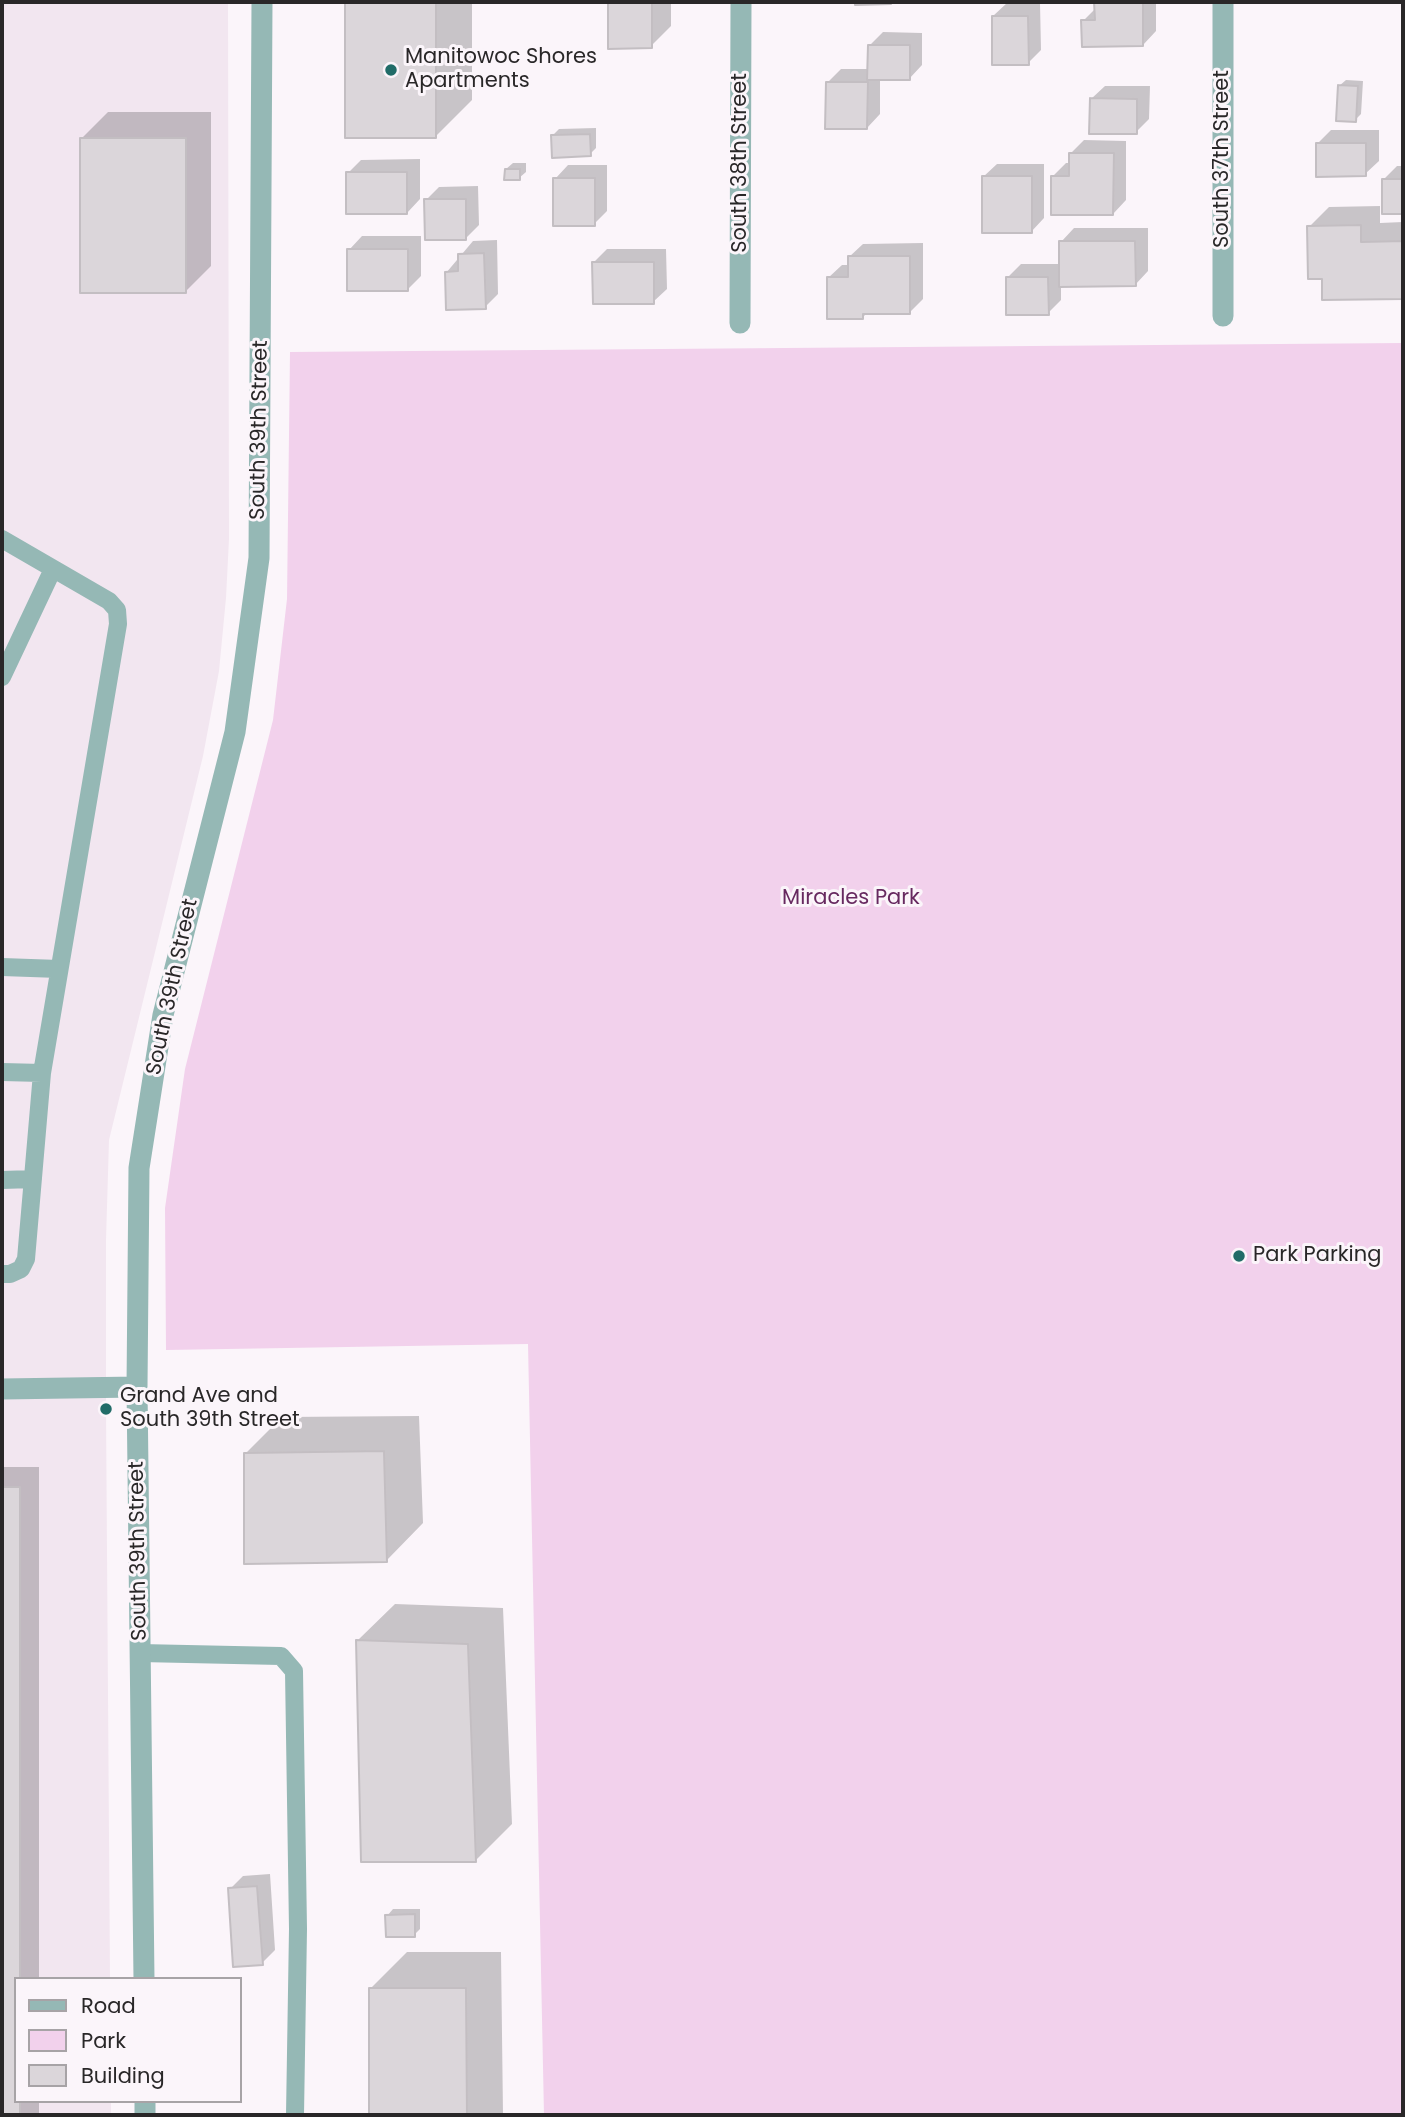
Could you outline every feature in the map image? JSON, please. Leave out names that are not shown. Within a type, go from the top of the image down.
[{"type":"street","name":"South 39th Street","points":[[144,1977],[137,1387],[139,1168],[163,1015],[235,732],[259,558],[262,2]]},
{"type":"street","name":"South 38th Street","points":[[740,323],[741,2]]},
{"type":"street","name":"South 37th Street","points":[[1223,2],[1223,317]]},
{"type":"street","points":[[2,1389],[137,1387]]},
{"type":"lane","points":[[2,539],[109,601],[117,610],[118,624],[42,1073],[26,1259],[21,1269],[2,1274]]},
{"type":"lane","points":[[2,677],[53,569]]},
{"type":"lane","points":[[2,967],[59,969]]},
{"type":"lane","points":[[2,1072],[42,1073]]},
{"type":"lane","points":[[2,1180],[33,1180]]},
{"type":"lane","points":[[140,1653],[281,1656],[294,1671],[298,1929],[295,2115]]},
{"type":"shaded area","points":[[2,2],[228,2],[229,539],[219,671],[203,756],[109,1140],[106,1409],[110,1977],[14,1977],[14,2103],[111,2103],[111,2115],[2,2115]]},
{"type":"green space","name":"Miracles Park","points":[[1403,343],[1403,2115],[544,2115],[528,1344],[166,1350],[165,1208],[185,1069],[273,720],[287,599],[290,352]]},
{"type":"building","name":"Manitowoc Shores Apartments","points":[[345,2],[436,2],[436,138],[345,138]]},
{"type":"building","points":[[608,2],[652,2],[652,48],[608,49]]},
{"type":"building","points":[[855,2],[891,2],[891,4],[855,5]]},
{"type":"building","points":[[1094,2],[1143,2],[1143,46],[1082,47],[1081,20],[1095,20]]},
{"type":"building","points":[[992,16],[1028,16],[1029,65],[992,65]]},
{"type":"building","points":[[868,45],[910,45],[910,80],[867,80]]},
{"type":"building","points":[[826,82],[868,82],[867,129],[825,129]]},
{"type":"building","points":[[1338,85],[1358,86],[1356,122],[1336,121]]},
{"type":"building","points":[[1090,98],[1137,99],[1137,134],[1089,134]]},
{"type":"building","points":[[590,134],[591,156],[552,158],[551,135]]},
{"type":"building","points":[[80,138],[186,138],[186,293],[80,293]]},
{"type":"building","points":[[1316,143],[1366,143],[1366,176],[1316,177]]},
{"type":"building","points":[[1069,153],[1114,153],[1113,215],[1051,215],[1051,176],[1069,176]]},
{"type":"building","points":[[505,169],[520,169],[520,180],[504,180]]},
{"type":"building","points":[[346,172],[407,172],[407,214],[346,214]]},
{"type":"building","points":[[982,176],[1032,176],[1032,233],[982,233]]},
{"type":"building","points":[[553,178],[595,178],[595,226],[553,226]]},
{"type":"building","points":[[1382,179],[1403,179],[1403,214],[1382,214]]},
{"type":"building","points":[[424,199],[466,199],[466,240],[425,240]]},
{"type":"building","points":[[1361,225],[1361,242],[1403,241],[1403,299],[1322,300],[1322,279],[1308,279],[1307,226]]},
{"type":"building","points":[[1059,241],[1135,241],[1136,286],[1059,287]]},
{"type":"building","points":[[347,249],[408,249],[408,291],[347,291]]},
{"type":"building","points":[[484,253],[486,309],[446,310],[445,272],[458,271],[458,254]]},
{"type":"building","points":[[848,256],[910,256],[910,314],[863,314],[863,319],[827,319],[827,277],[848,277]]},
{"type":"building","points":[[592,262],[654,262],[654,304],[593,304]]},
{"type":"building","points":[[1006,277],[1048,277],[1049,315],[1006,315]]},
{"type":"building","points":[[384,1451],[387,1562],[244,1564],[244,1453]]},
{"type":"building","points":[[2,1487],[20,1487],[20,1977],[14,1977],[14,2103],[20,2103],[20,2115],[2,2115]]},
{"type":"building","points":[[356,1640],[468,1644],[476,1862],[361,1862]]},
{"type":"building","points":[[257,1886],[263,1965],[233,1967],[228,1888]]},
{"type":"building","points":[[415,1914],[415,1937],[386,1937],[385,1915]]},
{"type":"building","points":[[369,1988],[466,1988],[467,2115],[369,2115]]},
{"type":"place","name":"Manitowoc Shores Apartments","points":[[391,70]]},
{"type":"place","name":"Park Parking","points":[[1239,1256]]},
{"type":"place","name":"Grand Ave and South 39th Street","points":[[106,1409]]}]
